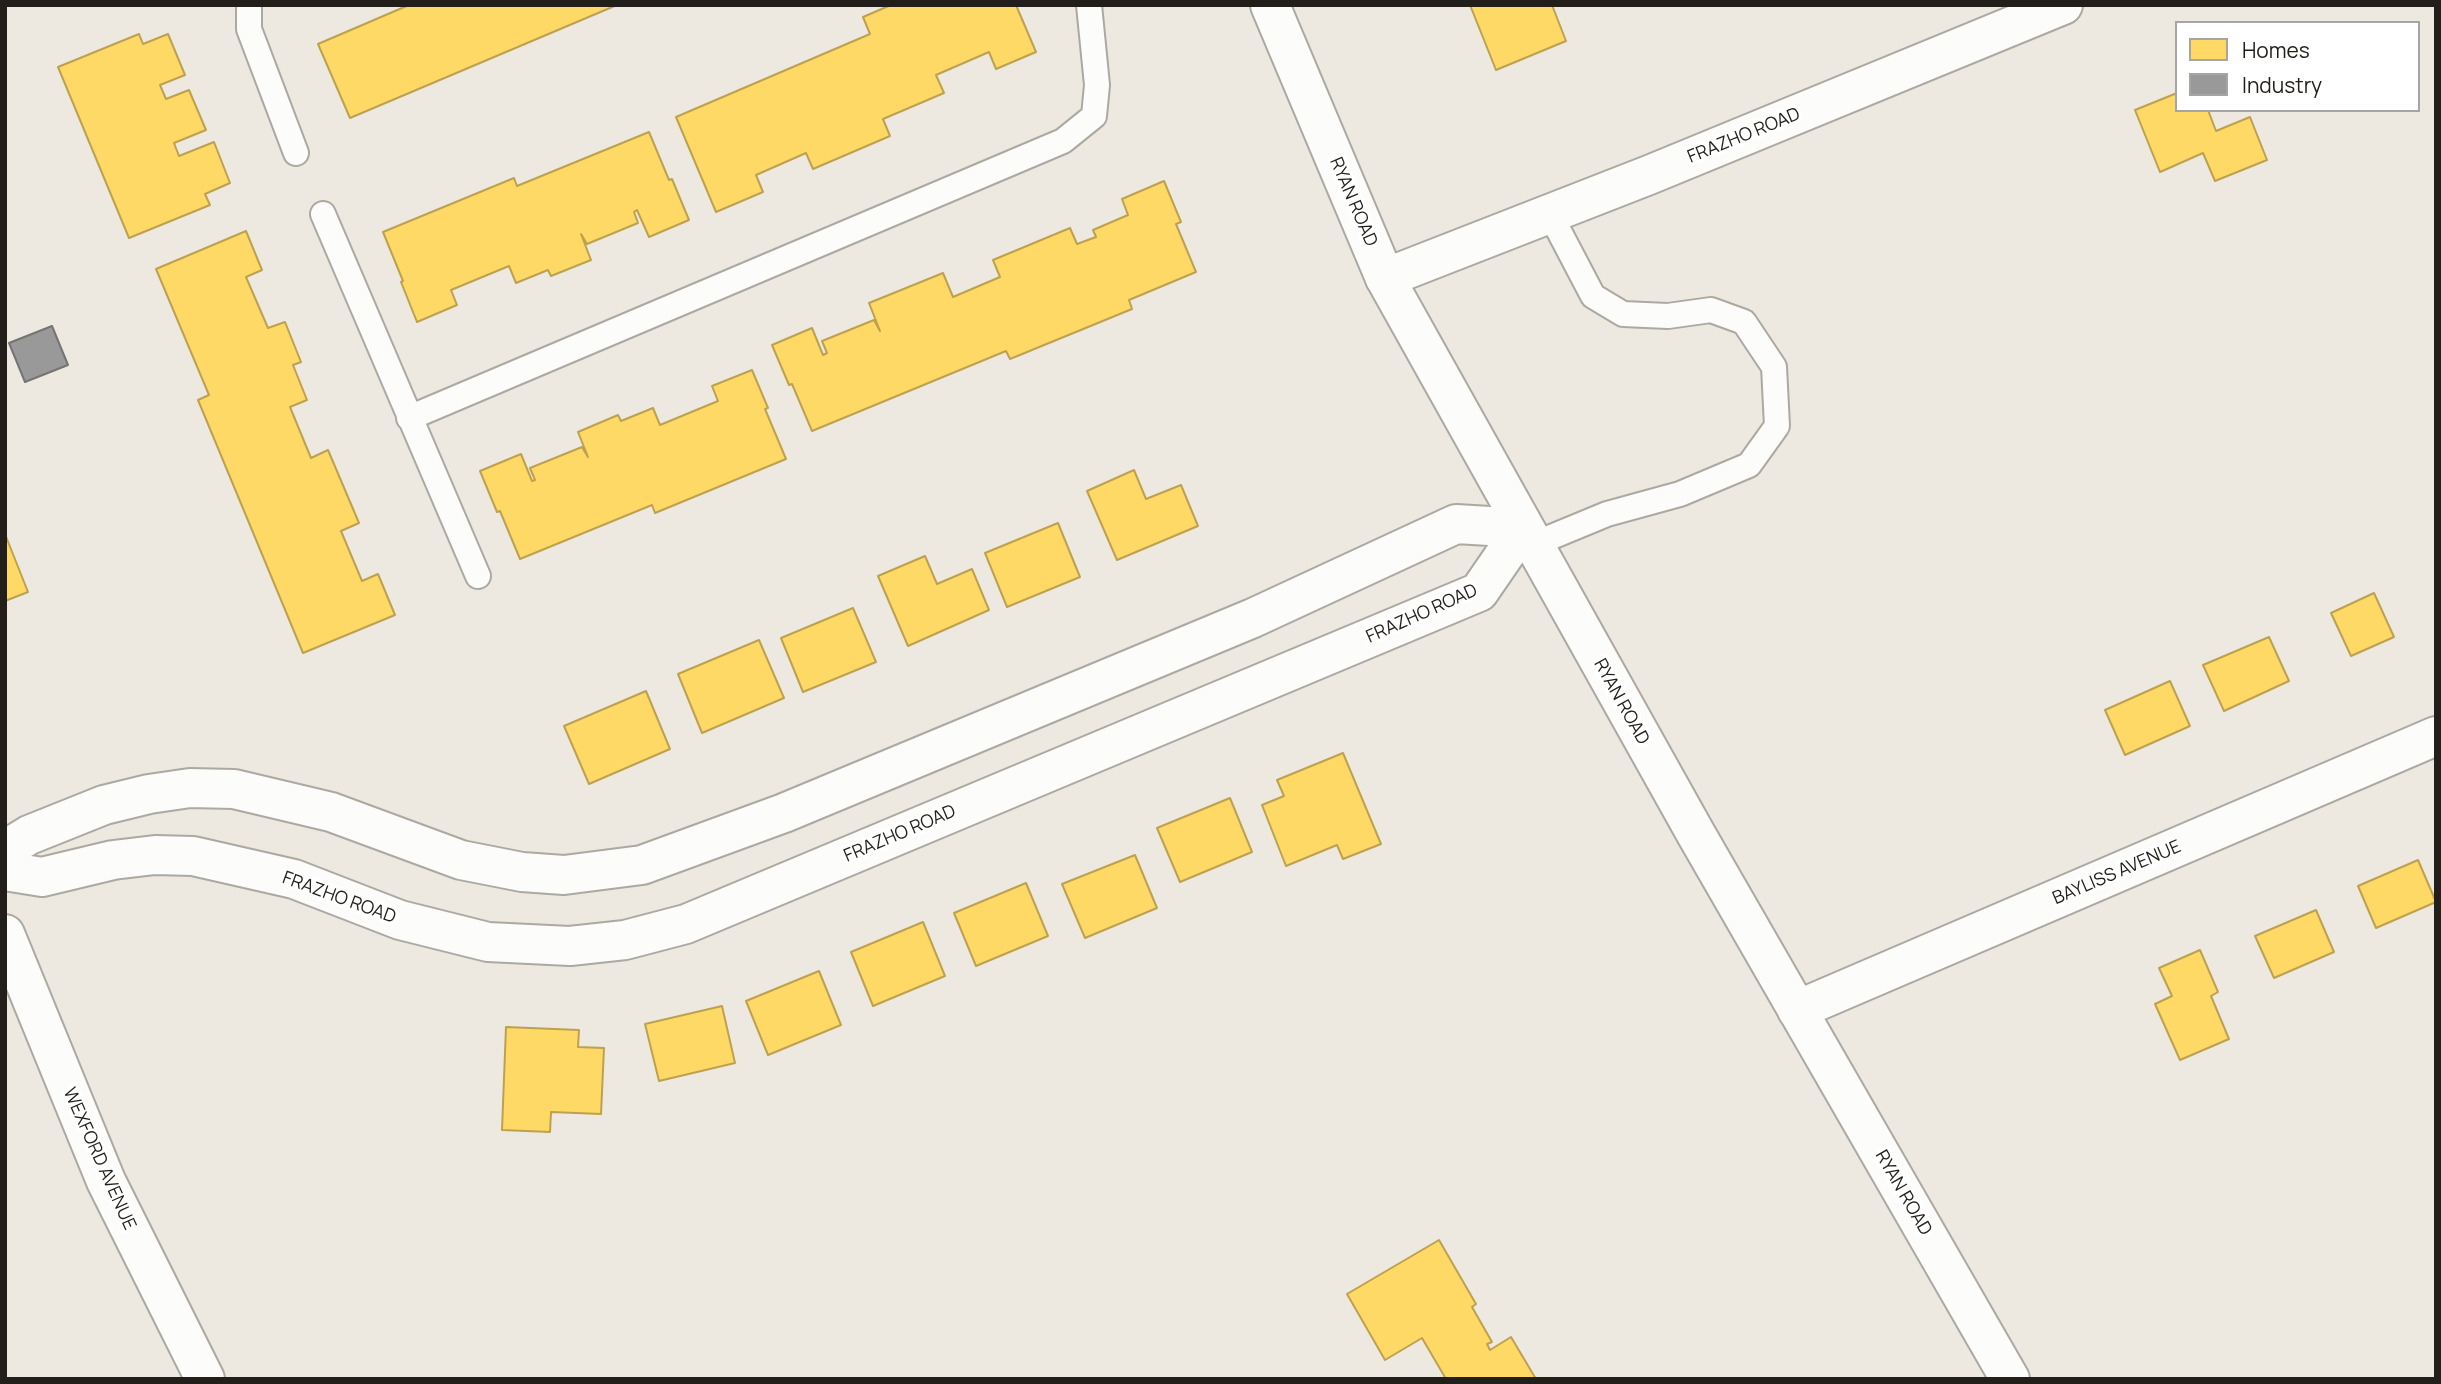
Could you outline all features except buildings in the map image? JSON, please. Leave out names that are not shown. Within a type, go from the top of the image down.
[{"type":"street","name":"RYAN ROAD","points":[[1270,5],[1385,278],[1797,1010],[2010,1379]]},
{"type":"street","name":"FRAZHO ROAD","points":[[1385,278],[1550,214],[2063,5]]},
{"type":"street","points":[[5,850],[29,835],[104,805],[190,788],[234,789],[331,812],[461,860],[522,872],[564,876],[642,865],[784,813],[1253,618],[1456,524],[1528,536]]},
{"type":"street","name":"FRAZHO ROAD","points":[[5,871],[42,877],[113,860],[155,855],[193,856],[294,878],[400,920],[488,942],[570,946],[625,940],[686,924],[1479,592],[1528,536]]},
{"type":"street","name":"BAYLISS AVENUE","points":[[1797,1010],[2436,736]]},
{"type":"street","name":"WEXFORD AVENUE","points":[[5,934],[106,1181],[205,1379]]},
{"type":"lane","points":[[249,5],[249,29],[296,153]]},
{"type":"lane","points":[[409,418],[1063,141],[1094,116],[1097,85],[1089,5]]},
{"type":"lane","points":[[323,214],[478,576]]},
{"type":"lane","points":[[1528,536],[1680,494],[1749,465],[1777,426],[1773,367],[1744,323],[1711,310],[1668,316],[1623,314],[1593,296],[1550,214]]}]
